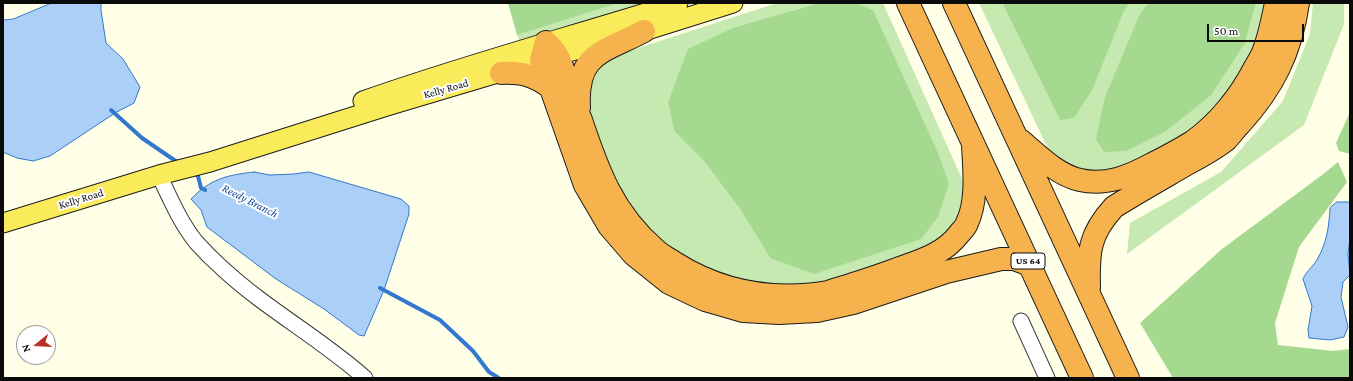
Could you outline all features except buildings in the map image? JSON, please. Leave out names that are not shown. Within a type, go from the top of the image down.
[{"type":"highway","name":"US 64","points":[[908,3],[1082,378]]},
{"type":"highway","points":[[954,3],[1128,378]]},
{"type":"highway","points":[[1016,136],[1064,175],[1079,180],[1097,182],[1111,181],[1139,171],[1174,153],[1193,141],[1214,124],[1234,100],[1249,79],[1265,49],[1276,3]]},
{"type":"highway","points":[[1090,295],[1089,259],[1094,234],[1103,219],[1114,206],[1202,156],[1225,140],[1246,118],[1268,91],[1280,67],[1296,19],[1298,3]]},
{"type":"highway","points":[[644,31],[598,53],[586,66],[580,82],[579,98],[580,117],[589,147],[600,175],[618,207],[635,229],[657,251],[689,272],[734,290],[759,294],[801,295],[829,291],[882,275],[925,259],[941,251],[955,240],[967,224],[972,208],[974,188],[973,144]]},
{"type":"highway","points":[[548,52],[550,88],[585,185],[609,226],[634,255],[669,283],[704,300],[743,311],[779,313],[817,311],[853,303],[946,272],[1001,259],[1014,259],[1030,265]]},
{"type":"highway","points":[[548,52],[572,104],[580,117]]},
{"type":"highway","points":[[501,73],[513,72],[526,75],[540,80],[550,88]]},
{"type":"main road","name":"Kelly Road","points":[[3,223],[159,175],[210,162],[387,106],[501,73],[548,52],[577,35],[678,3]]},
{"type":"main road","name":"Kelly Road","points":[[159,175],[234,146],[423,80],[644,31],[733,3]]},
{"type":"lane","points":[[159,175],[180,217],[197,242],[214,261],[240,285],[325,346],[365,378]]},
{"type":"lane","points":[[1021,321],[1047,378]]},
{"type":"green space","points":[[508,3],[646,3],[520,44]]},
{"type":"green space","points":[[508,3],[618,3],[517,35]]},
{"type":"green space","points":[[777,3],[819,3],[735,27],[678,78],[668,102],[674,131],[704,161],[742,212],[770,258],[873,10],[857,3],[883,3],[963,181],[965,204],[957,225],[941,242],[829,283],[787,288],[747,285],[706,270],[673,249],[642,222],[619,190],[597,139],[587,106],[588,81],[597,63],[620,54]]},
{"type":"green space","points":[[819,3],[857,3],[873,10],[938,153],[949,184],[938,217],[921,239],[814,274],[770,258],[742,212],[704,161],[674,131],[668,102],[688,49],[735,27]]},
{"type":"green space","points":[[979,3],[1002,3],[1060,120],[1129,3],[1148,3],[1140,14],[1245,43],[1256,3],[1267,3],[1254,51],[1231,92],[1207,119],[1173,145],[1127,169],[1094,173],[1069,167],[1050,153]]},
{"type":"green space","points":[[1002,3],[1129,3],[1123,13],[1092,90],[1074,118],[1060,120]]},
{"type":"green space","points":[[1148,3],[1256,3],[1245,43],[1211,95],[1165,132],[1126,151],[1104,152],[1096,139],[1105,97],[1140,14]]},
{"type":"green space","points":[[1313,3],[1344,3],[1344,24],[1304,125],[1127,254],[1130,223],[1221,172],[1283,101],[1310,34]]},
{"type":"green space","points":[[1350,112],[1350,154],[1339,151],[1336,143]]},
{"type":"green space","points":[[1338,162],[1347,182],[1299,247],[1275,323],[1278,345],[1333,351],[1350,349],[1350,378],[1173,378],[1140,323],[1222,249]]},
{"type":"water","points":[[52,3],[101,3],[106,43],[123,59],[140,87],[134,103],[115,113],[50,156],[33,161],[17,158],[3,152],[3,20],[13,19]]},
{"type":"water","points":[[254,172],[270,175],[309,172],[401,199],[409,206],[409,214],[384,290],[364,336],[359,335],[324,309],[276,279],[207,227],[201,210],[191,199],[212,182],[235,175]]},
{"type":"water","points":[[1337,202],[1350,202],[1350,239],[1348,254],[1350,275],[1343,282],[1341,297],[1348,327],[1344,337],[1330,340],[1309,338],[1308,330],[1312,306],[1303,279],[1316,261],[1324,246],[1330,208]]},
{"type":"waterway","name":"Reedy Branch","points":[[111,110],[142,138],[180,164]]},
{"type":"waterway","name":"Reedy Branch","points":[[192,172],[198,176],[201,188],[205,190]]},
{"type":"waterway","name":"Reedy Branch","points":[[380,288],[440,320],[473,351],[489,372],[499,378]]}]
